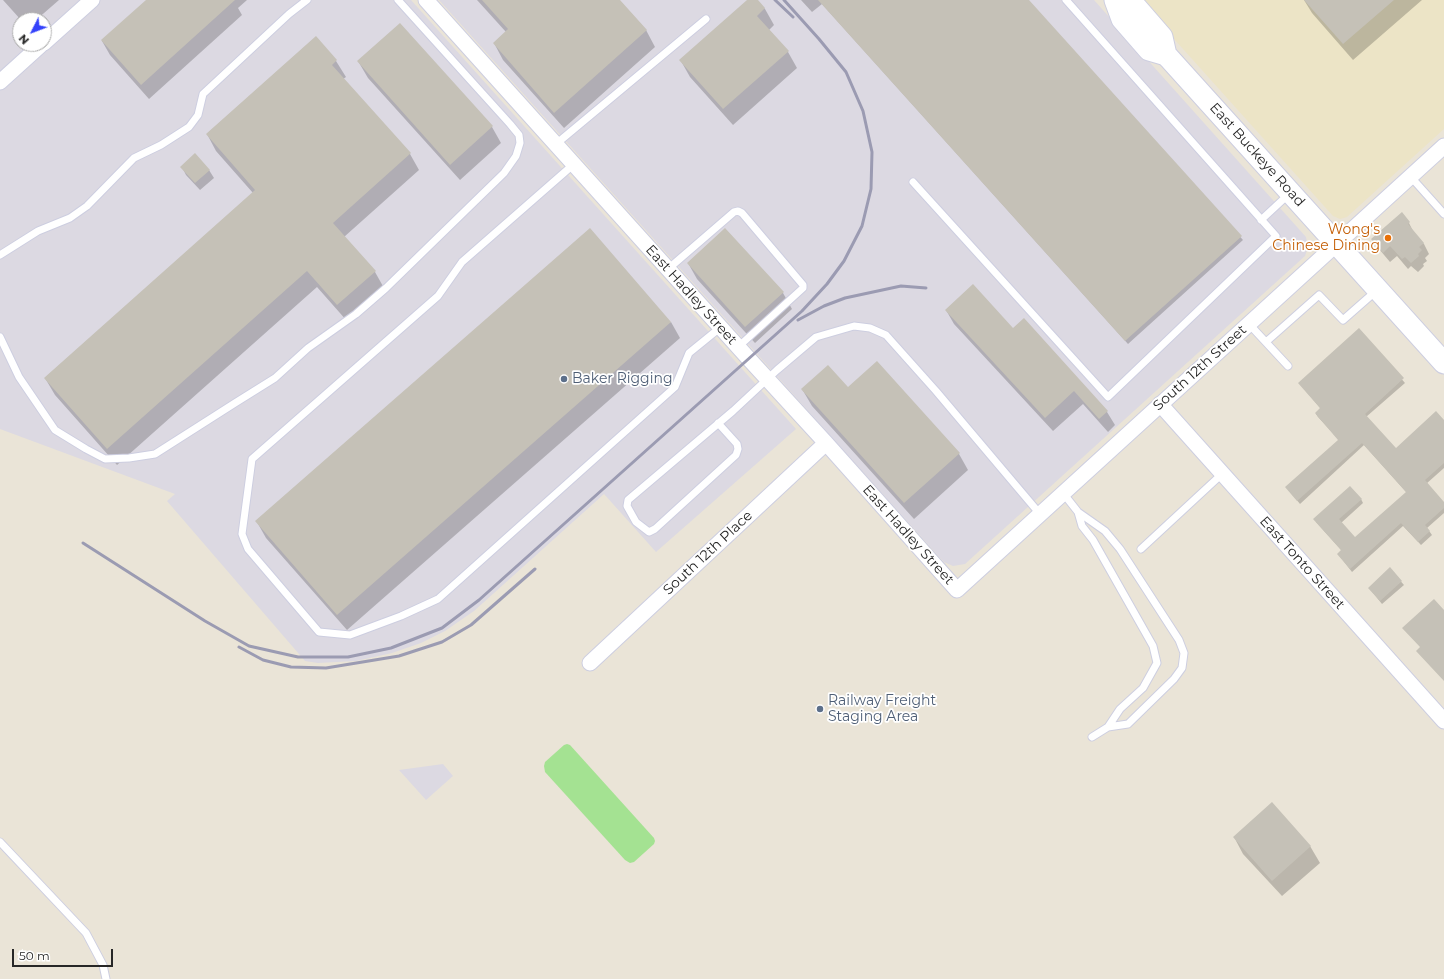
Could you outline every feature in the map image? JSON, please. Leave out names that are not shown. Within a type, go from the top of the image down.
[{"type":"main road","name":"East Buckeye Road","points":[[1115,0],[1122,19],[1150,50],[1166,55]]},
{"type":"main road","name":"East Buckeye Road","points":[[1122,0],[1136,7],[1162,37],[1166,55],[1444,363]]},
{"type":"street","points":[[52,35],[92,0]]},
{"type":"street","name":"East Hadley Street","points":[[426,0],[738,347],[826,442],[957,590]]},
{"type":"street","points":[[0,82],[33,52]]},
{"type":"street","name":"South 12th Street","points":[[957,590],[1444,146]]},
{"type":"street","name":"East Tonto Street","points":[[1160,404],[1444,721]]},
{"type":"street","name":"South 12th Place","points":[[590,663],[826,442]]},
{"type":"lane","points":[[0,255],[38,231],[70,218],[87,206],[134,158],[161,145],[189,127],[198,114],[203,94],[288,14],[306,0]]},
{"type":"lane","points":[[0,337],[19,376],[55,430],[105,459],[129,458],[155,454],[235,404],[275,378],[308,348],[356,314],[386,288],[504,173],[516,156],[520,143],[519,135],[510,124],[398,0]]},
{"type":"lane","points":[[913,182],[1108,397],[1276,236],[1066,0]]},
{"type":"lane","points":[[556,144],[706,19]]},
{"type":"lane","points":[[574,164],[462,262],[438,296],[252,459],[242,534],[248,549],[319,632],[350,635],[400,616],[438,599],[675,387],[689,353],[721,327]]},
{"type":"lane","points":[[1410,176],[1444,214]]},
{"type":"lane","points":[[1261,220],[1290,193]]},
{"type":"lane","points":[[668,269],[734,212],[742,213],[803,285],[803,288],[738,347]]},
{"type":"lane","points":[[1266,342],[1319,295],[1343,320],[1377,289]]},
{"type":"lane","points":[[1249,324],[1288,366]]},
{"type":"lane","points":[[718,423],[737,444],[738,449],[736,455],[655,529],[649,532],[636,522],[627,506],[628,500],[816,337],[854,326],[870,328],[886,335],[936,391],[1040,514]]},
{"type":"lane","points":[[1141,549],[1222,474]]},
{"type":"lane","points":[[1063,493],[1078,512],[1105,532],[1120,549],[1179,640],[1184,653],[1182,668],[1156,699],[1128,724],[1108,727],[1092,737]]},
{"type":"lane","points":[[1078,512],[1082,526],[1093,540],[1153,646],[1157,663],[1143,688],[1120,709],[1108,727]]},
{"type":"lane","points":[[0,842],[86,933],[103,965],[106,979]]},
{"type":"shaded area","points":[[0,0],[411,0],[796,429],[656,552],[604,494],[474,611],[445,631],[421,643],[392,653],[356,661],[318,663],[305,661],[167,501],[175,494],[0,429]]},
{"type":"shaded area","points":[[439,0],[1094,0],[1306,237],[1308,247],[1305,256],[965,564],[953,566],[944,562]]},
{"type":"shaded area","points":[[1139,0],[1444,0],[1444,129],[1347,217],[1340,219],[1333,216]]},
{"type":"shaded area","points":[[443,764],[453,776],[426,800],[399,770]]},
{"type":"green space","points":[[567,744],[570,745],[654,838],[654,844],[634,862],[630,863],[625,860],[545,772],[545,762]]},
{"type":"building","points":[[146,0],[235,0],[141,85],[101,40]]},
{"type":"building","points":[[482,0],[620,0],[647,30],[554,113],[493,43],[508,29]]},
{"type":"building","points":[[747,0],[758,0],[765,8],[757,16],[789,51],[723,109],[679,60]]},
{"type":"building","points":[[818,0],[1029,0],[1242,236],[1125,341]]},
{"type":"building","points":[[1304,0],[1394,0],[1343,44]]},
{"type":"building","points":[[400,23],[493,126],[450,165],[357,61]]},
{"type":"building","points":[[316,36],[337,60],[332,65],[411,153],[333,223],[376,271],[337,305],[307,271],[107,449],[44,378],[255,190],[206,134]]},
{"type":"building","points":[[195,153],[210,170],[195,183],[180,167]]},
{"type":"building","points":[[1402,212],[1410,222],[1408,224],[1424,243],[1419,247],[1422,250],[1418,254],[1419,256],[1411,263],[1405,257],[1402,259],[1390,246],[1383,253],[1371,239]]},
{"type":"building","points":[[590,228],[671,322],[337,615],[255,521]]},
{"type":"building","points":[[725,228],[784,292],[745,327],[687,263]]},
{"type":"building","points":[[973,284],[1013,328],[1024,318],[1108,411],[1099,419],[1074,391],[1045,418],[945,310]]},
{"type":"building","points":[[1359,328],[1404,378],[1365,414],[1396,448],[1436,411],[1444,420],[1444,463],[1425,480],[1444,502],[1444,508],[1425,525],[1430,531],[1418,542],[1401,523],[1350,569],[1337,554],[1341,550],[1313,519],[1350,486],[1362,499],[1339,519],[1355,537],[1406,492],[1362,443],[1297,501],[1285,487],[1338,440],[1315,413],[1320,408],[1298,383]]},
{"type":"building","points":[[877,361],[960,453],[904,503],[801,389],[828,365],[848,387]]},
{"type":"building","points":[[1390,567],[1402,581],[1380,601],[1368,588]]},
{"type":"building","points":[[1434,599],[1444,610],[1444,681],[1416,651],[1420,647],[1402,628]]},
{"type":"building","points":[[1272,802],[1311,846],[1272,881],[1233,837]]},
{"type":"railway","points":[[775,0],[793,17]]},
{"type":"railway","points":[[83,543],[205,621],[249,646],[298,657],[348,657],[391,648],[442,628],[479,600],[802,311],[827,284],[844,261],[862,226],[871,189],[872,152],[863,111],[846,72],[784,0]]},
{"type":"railway","points":[[798,320],[824,306],[845,298],[901,286],[926,288]]},
{"type":"railway","points":[[239,647],[263,660],[291,667],[326,668],[399,656],[442,642],[471,625],[535,569]]},
{"type":"place","name":"Wong's Chinese Dining","points":[[1388,238]]},
{"type":"place","name":"Baker Rigging","points":[[564,379]]},
{"type":"place","name":"Railway Freight Staging Area","points":[[820,709]]}]
